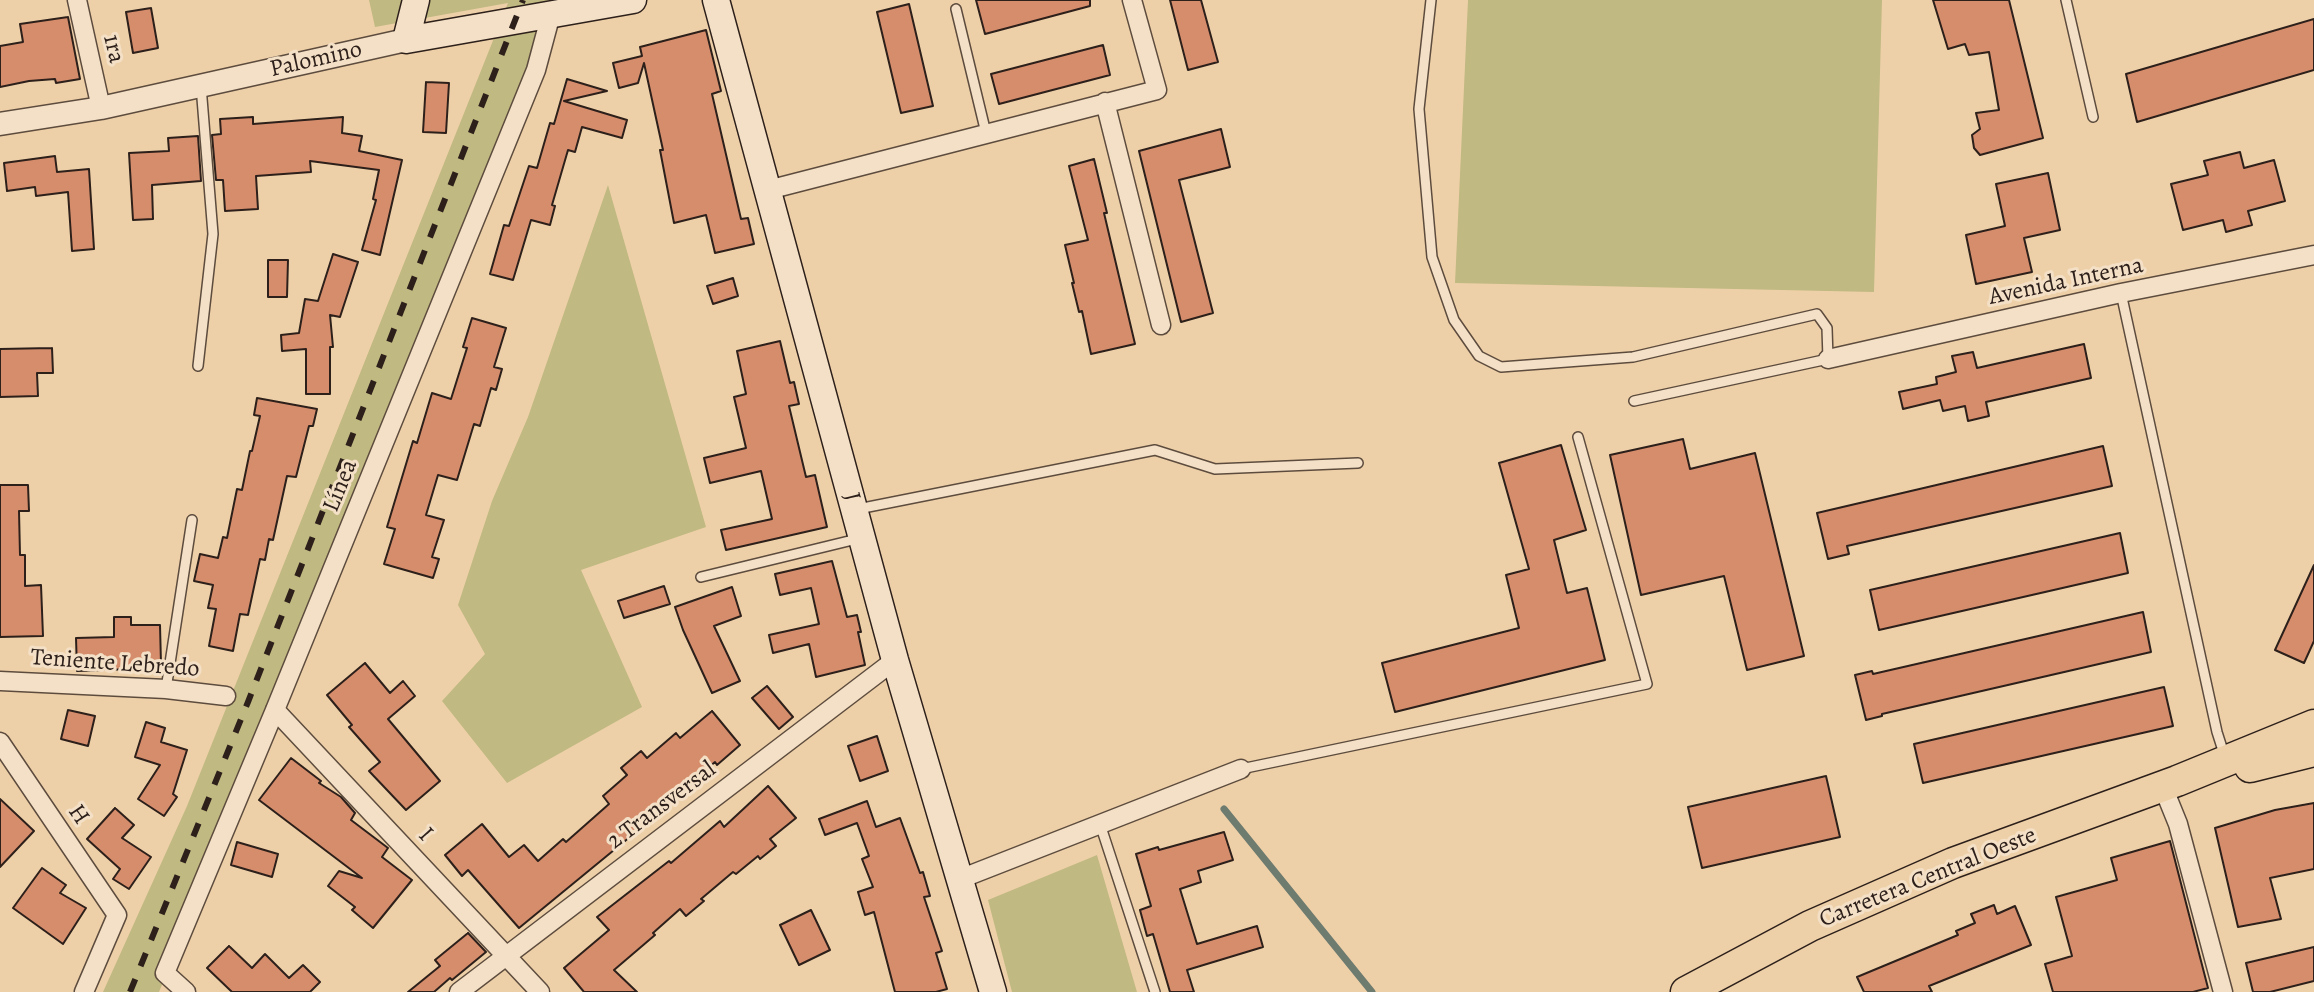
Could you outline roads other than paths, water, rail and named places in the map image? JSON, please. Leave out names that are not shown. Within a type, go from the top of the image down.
[{"type":"main road","points":[[406,40],[416,0]]},
{"type":"main road","name":"Palomino","points":[[406,40],[633,0]]},
{"type":"main road","name":"J","points":[[716,0],[895,660],[993,992]]},
{"type":"main road","name":"Carretera Central Oeste","points":[[1686,992],[1810,926],[1939,870],[2170,784],[2227,766],[2314,725]]},
{"type":"main road","name":"Carretera Central Oeste","points":[[2227,766],[2314,751]]},
{"type":"street","name":"1ra","points":[[77,0],[101,108]]},
{"type":"street","points":[[768,190],[1157,90],[1132,0]]},
{"type":"street","name":"Línea","points":[[186,992],[165,973],[536,70],[551,14]]},
{"type":"street","name":"Palomino","points":[[0,124],[101,108],[406,40]]},
{"type":"street","points":[[1105,102],[1161,325]]},
{"type":"street","name":"Avenida Interna","points":[[1828,359],[2121,293],[2314,255]]},
{"type":"street","name":"2 Transversal","points":[[459,992],[895,660]]},
{"type":"street","name":"Teniente Lebredo","points":[[0,681],[166,689],[226,696]]},
{"type":"street","name":"I","points":[[275,710],[540,992]]},
{"type":"street","name":"H","points":[[0,742],[117,915],[84,992]]},
{"type":"street","points":[[960,879],[1241,769]]},
{"type":"street","points":[[2170,784],[2223,992]]},
{"type":"lane","points":[[1431,0],[1419,109],[1432,257],[1454,320],[1479,356],[1501,367],[1633,357],[1817,314],[1827,328],[1828,359],[1634,401]]},
{"type":"lane","points":[[2066,0],[2093,117]]},
{"type":"lane","points":[[956,9],[986,133]]},
{"type":"lane","points":[[198,366],[213,234],[201,86]]},
{"type":"lane","points":[[2121,293],[2227,766]]},
{"type":"lane","points":[[1241,769],[1647,684],[1578,437]]},
{"type":"lane","points":[[854,509],[1155,450],[1215,469],[1358,463]]},
{"type":"lane","points":[[166,689],[192,520]]},
{"type":"lane","points":[[701,577],[862,538]]},
{"type":"lane","points":[[1100,824],[1155,992]]},
{"type":"waterway","points":[[1224,809],[1372,992]]},
{"type":"railway","points":[[130,992],[248,702],[523,0]]}]
